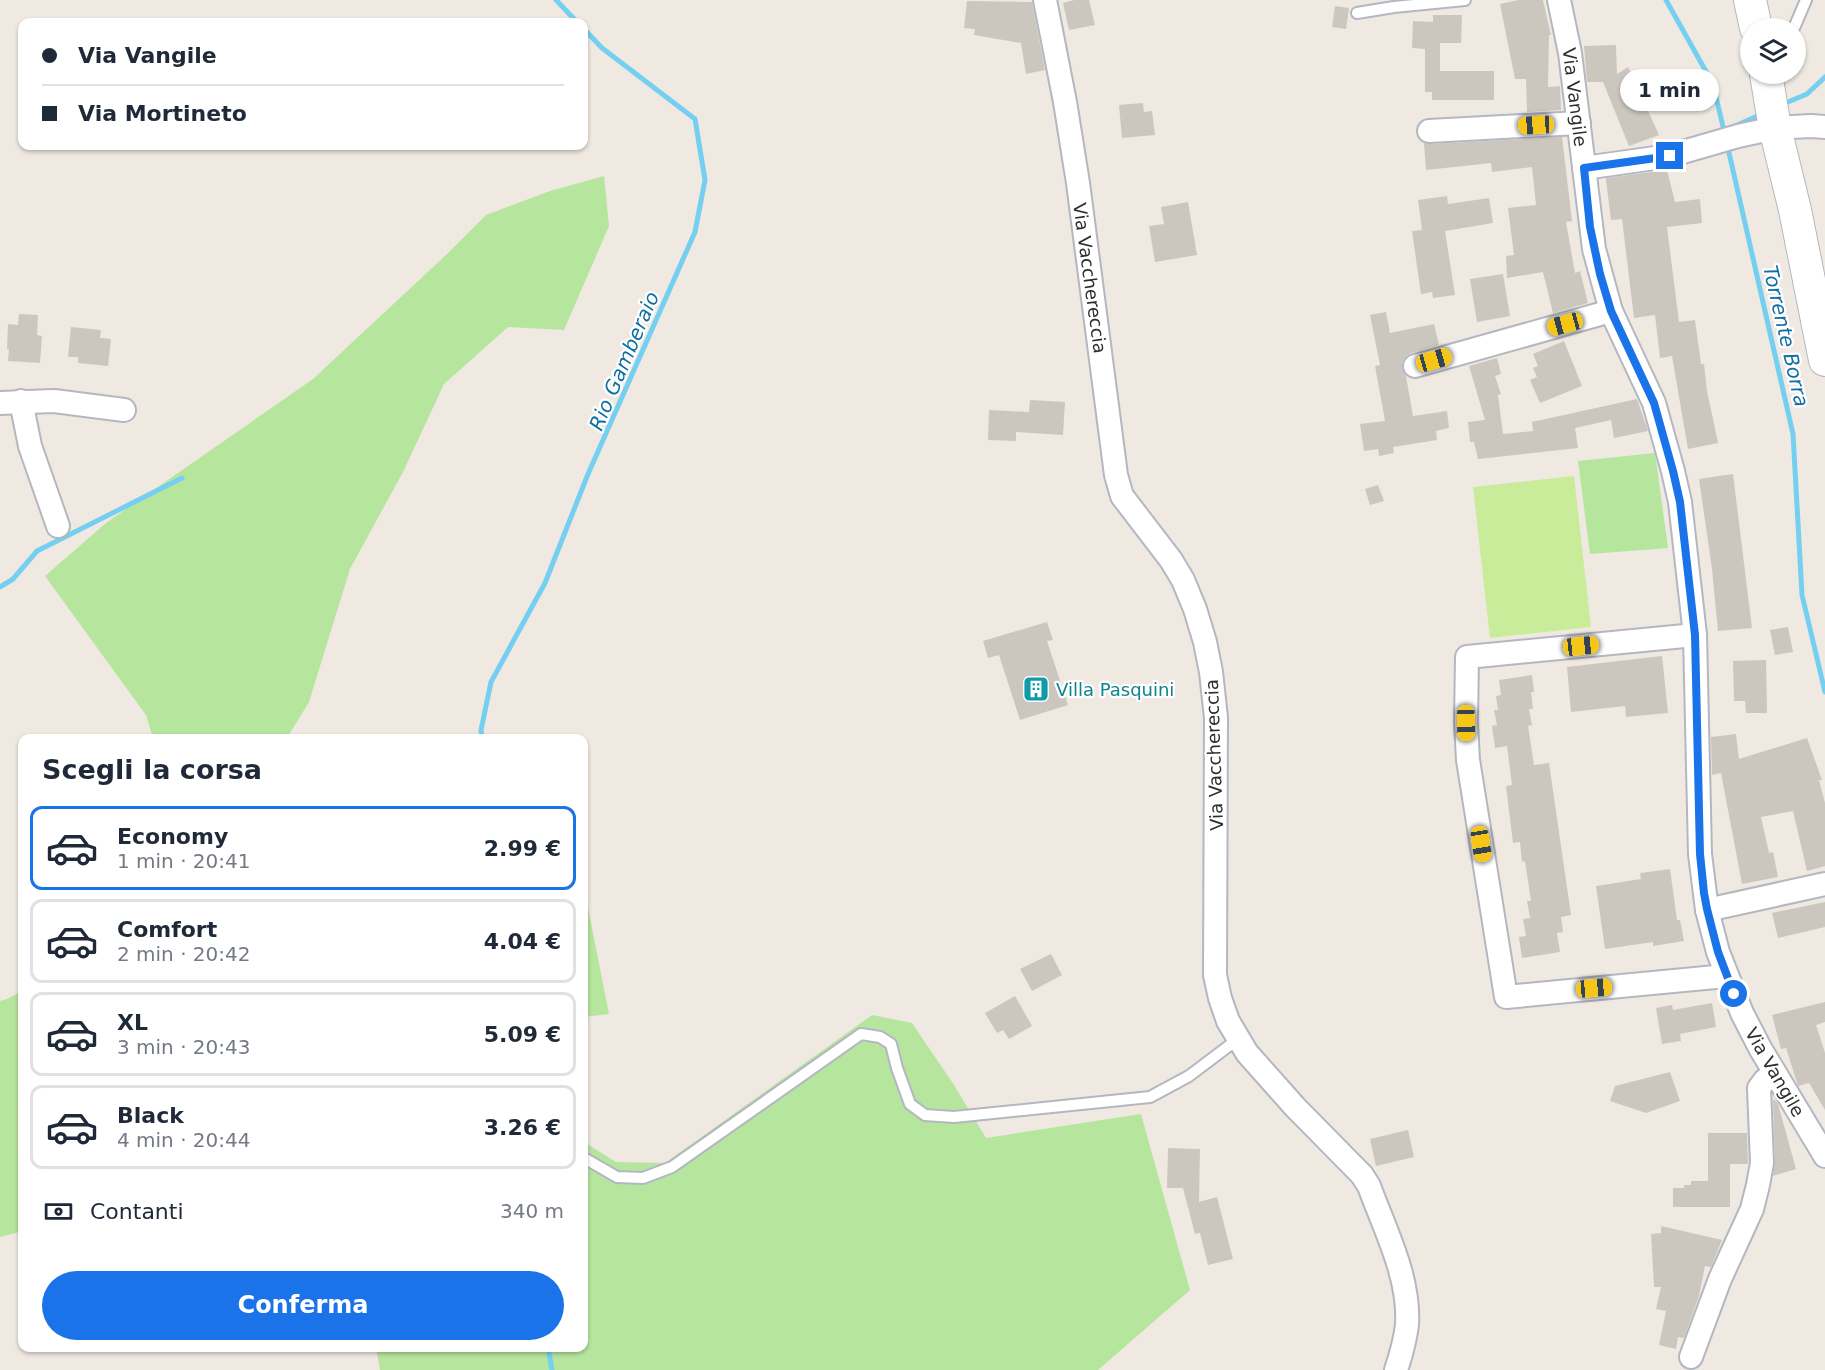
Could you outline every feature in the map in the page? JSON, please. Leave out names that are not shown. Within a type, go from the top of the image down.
[{"type":"street","name":"Via Vacchereccia","points":[[1045,0],[1078,183],[1116,475],[1122,496],[1171,560],[1183,580],[1195,609],[1211,672],[1216,718],[1215,975],[1220,998],[1228,1022],[1247,1053],[1294,1107],[1354,1167],[1369,1186],[1397,1261],[1406,1295],[1407,1323],[1396,1370]]},
{"type":"street","name":"Via Vangile","points":[[1559,0],[1570,53],[1594,249],[1611,311],[1654,403],[1680,502],[1695,635],[1700,854],[1707,909],[1726,976],[1742,1013],[1775,1075],[1825,1156]]},
{"type":"street","points":[[1750,0],[1754,18]]},
{"type":"street","points":[[1770,84],[1775,128],[1795,210],[1825,360]]},
{"type":"street","points":[[1428,131],[1579,123]]},
{"type":"street","points":[[1584,168],[1670,156],[1738,136],[1775,128],[1811,126],[1825,128]]},
{"type":"street","points":[[1414,366],[1611,311]]},
{"type":"street","points":[[58,526],[30,446],[10,402],[69,402],[124,410]]},
{"type":"street","points":[[1695,635],[1467,657],[1468,759],[1506,997],[1726,976]]},
{"type":"street","points":[[1707,909],[1825,885]]},
{"type":"street","points":[[1691,1356],[1720,1279],[1752,1209],[1762,1163],[1759,1088],[1763,1082],[1775,1075]]},
{"type":"lane","points":[[1357,13],[1465,0]]},
{"type":"lane","points":[[1798,18],[1806,0]]},
{"type":"lane","points":[[588,1160],[617,1177],[643,1178],[672,1167],[861,1034],[880,1037],[891,1044],[910,1104],[925,1115],[954,1118],[1150,1097],[1189,1076],[1238,1039]]},
{"type":"green space","points":[[604,176],[609,226],[564,330],[508,327],[444,384],[403,472],[350,569],[309,702],[289,734],[152,734],[146,715],[45,576],[106,523],[313,379],[486,215],[550,191]]},
{"type":"green space","points":[[1655,453],[1668,548],[1590,554],[1578,461]]},
{"type":"green space","points":[[1574,476],[1591,627],[1490,638],[1473,487]]},
{"type":"green space","points":[[588,908],[609,1014],[588,1017]]},
{"type":"green space","points":[[18,993],[18,1232],[0,1237],[0,1001]]},
{"type":"green space","points":[[872,1015],[912,1023],[986,1138],[1141,1114],[1190,1290],[1098,1370],[380,1370],[377,1352],[588,1352],[588,1144],[616,1162],[665,1163]]},
{"type":"building","points":[[1089,0],[1095,25],[1069,30],[1063,3]]},
{"type":"building","points":[[1518,0],[1543,0],[1551,35],[1549,35],[1548,87],[1560,86],[1561,110],[1527,112],[1526,79],[1515,79],[1500,4]]},
{"type":"building","points":[[967,1],[1032,2],[1045,70],[1026,74],[1021,43],[974,35],[975,29],[964,28]]},
{"type":"building","points":[[1335,6],[1349,8],[1346,29],[1332,27]]},
{"type":"building","points":[[1433,15],[1462,15],[1461,43],[1440,43],[1440,71],[1494,71],[1494,100],[1432,100],[1432,92],[1425,92],[1425,49],[1412,48],[1413,21],[1433,22]]},
{"type":"building","points":[[1616,45],[1617,74],[1628,67],[1659,135],[1629,146],[1603,82],[1587,82],[1584,46]]},
{"type":"building","points":[[1143,103],[1144,112],[1152,111],[1155,135],[1122,138],[1119,105]]},
{"type":"building","points":[[1562,137],[1572,221],[1566,222],[1575,273],[1580,271],[1588,303],[1553,313],[1543,272],[1507,278],[1506,256],[1514,255],[1508,208],[1536,205],[1532,167],[1492,172],[1491,163],[1426,170],[1424,143]]},
{"type":"building","points":[[1667,170],[1675,202],[1700,199],[1702,223],[1667,227],[1679,322],[1695,320],[1701,364],[1704,364],[1718,443],[1688,449],[1672,356],[1660,358],[1655,315],[1634,318],[1622,219],[1611,220],[1606,180],[1606,178]]},
{"type":"building","points":[[1447,196],[1448,204],[1489,198],[1493,223],[1445,231],[1455,295],[1433,298],[1432,292],[1421,294],[1412,231],[1422,230],[1418,200]]},
{"type":"building","points":[[1188,202],[1197,255],[1155,262],[1149,226],[1164,224],[1161,207]]},
{"type":"building","points":[[1503,274],[1510,316],[1477,322],[1470,279]]},
{"type":"building","points":[[1386,312],[1390,333],[1434,324],[1439,345],[1406,356],[1402,362],[1402,369],[1406,376],[1413,416],[1447,411],[1449,428],[1436,431],[1437,440],[1393,447],[1394,453],[1379,456],[1378,449],[1364,451],[1360,424],[1385,421],[1375,366],[1380,365],[1370,315]]},
{"type":"building","points":[[19,314],[38,315],[37,335],[42,336],[40,363],[8,361],[8,324],[18,325]]},
{"type":"building","points":[[71,327],[101,330],[100,338],[111,339],[108,366],[78,363],[78,357],[68,357]]},
{"type":"building","points":[[1564,341],[1582,386],[1540,403],[1530,380],[1537,377],[1533,368],[1538,366],[1533,354]]},
{"type":"building","points":[[1497,358],[1501,374],[1495,376],[1501,394],[1498,395],[1503,434],[1533,431],[1532,422],[1637,399],[1648,431],[1614,438],[1611,420],[1575,428],[1578,448],[1478,459],[1474,442],[1470,442],[1468,422],[1485,420],[1469,366]]},
{"type":"building","points":[[1030,400],[1065,402],[1063,435],[1016,432],[1016,441],[988,440],[989,410],[1029,412]]},
{"type":"building","points":[[1733,474],[1752,628],[1718,631],[1699,479]]},
{"type":"building","points":[[1378,485],[1384,501],[1370,505],[1365,489]]},
{"type":"building","points":[[1047,622],[1053,640],[1047,641],[1068,705],[1020,720],[999,655],[988,658],[983,641]]},
{"type":"building","points":[[1788,627],[1793,652],[1775,655],[1770,630]]},
{"type":"building","points":[[1662,656],[1668,713],[1626,717],[1625,706],[1571,712],[1567,667]]},
{"type":"building","points":[[1766,660],[1767,713],[1746,713],[1745,701],[1734,701],[1733,661]]},
{"type":"building","points":[[1532,675],[1533,709],[1529,709],[1532,725],[1528,726],[1534,765],[1549,763],[1571,915],[1561,917],[1563,932],[1557,933],[1560,952],[1522,958],[1519,937],[1526,936],[1523,919],[1530,918],[1527,901],[1531,901],[1520,842],[1513,843],[1506,786],[1512,785],[1507,746],[1495,748],[1492,726],[1497,725],[1494,710],[1498,710],[1496,696],[1501,695],[1499,680]]},
{"type":"building","points":[[1736,734],[1739,759],[1807,738],[1822,780],[1819,780],[1825,803],[1825,866],[1807,871],[1793,811],[1761,817],[1769,853],[1773,852],[1778,877],[1742,884],[1721,773],[1712,775],[1711,737]]},
{"type":"building","points":[[1670,869],[1677,920],[1680,920],[1684,941],[1653,946],[1653,942],[1605,949],[1596,886],[1641,879],[1640,873]]},
{"type":"building","points":[[1825,902],[1825,927],[1778,938],[1772,913]]},
{"type":"building","points":[[1051,954],[1062,975],[1032,991],[1020,969]]},
{"type":"building","points":[[1015,996],[1032,1026],[1009,1039],[1003,1030],[997,1033],[985,1013]]},
{"type":"building","points":[[1825,1002],[1825,1022],[1816,1025],[1825,1053],[1825,1110],[1809,1083],[1798,1086],[1786,1048],[1781,1049],[1772,1015]]},
{"type":"building","points":[[1712,1003],[1716,1027],[1680,1034],[1681,1041],[1662,1044],[1656,1008],[1672,1005],[1673,1010]]},
{"type":"building","points":[[1670,1072],[1680,1101],[1646,1113],[1610,1101],[1615,1086]]},
{"type":"building","points":[[1773,1100],[1778,1104],[1796,1169],[1773,1176],[1775,1162]]},
{"type":"building","points":[[1408,1130],[1414,1157],[1376,1166],[1370,1139]]},
{"type":"building","points":[[1708,1133],[1747,1133],[1748,1164],[1730,1164],[1730,1207],[1673,1207],[1673,1188],[1684,1188],[1684,1185],[1691,1185],[1691,1181],[1708,1181]]},
{"type":"building","points":[[1168,1148],[1200,1149],[1199,1202],[1217,1197],[1233,1259],[1208,1265],[1200,1233],[1195,1234],[1183,1188],[1167,1188]]},
{"type":"building","points":[[1661,1226],[1722,1240],[1711,1267],[1705,1266],[1699,1296],[1684,1338],[1678,1337],[1676,1349],[1659,1345],[1666,1311],[1656,1309],[1661,1287],[1654,1287],[1651,1234],[1661,1233]]},
{"type":"waterway","name":"Rio Gamberaio","points":[[556,0],[573,18]]},
{"type":"waterway","name":"Torrente Borra","points":[[1666,0],[1713,84],[1725,135]]},
{"type":"waterway","name":"Rio Gamberaio","points":[[482,734],[491,682],[545,583],[588,474],[695,232],[705,180],[695,119],[602,48],[588,33]]},
{"type":"waterway","points":[[1781,105],[1807,94],[1825,77]]},
{"type":"waterway","points":[[1735,126],[1762,114]]},
{"type":"waterway","name":"Torrente Borra","points":[[1727,144],[1793,434],[1802,595],[1825,692]]},
{"type":"waterway","points":[[0,587],[13,579],[37,551],[182,478]]},
{"type":"waterway","name":"Rio Gamberaio","points":[[549,1352],[552,1370]]},
{"type":"place","name":"Villa Pasquini","points":[[1036,689]]},
{"type":"route","points":[[1670,156],[1584,168],[1590,227],[1600,274],[1611,311],[1654,403],[1680,502],[1695,635],[1700,854],[1704,893],[1718,952],[1734,994]]}]
